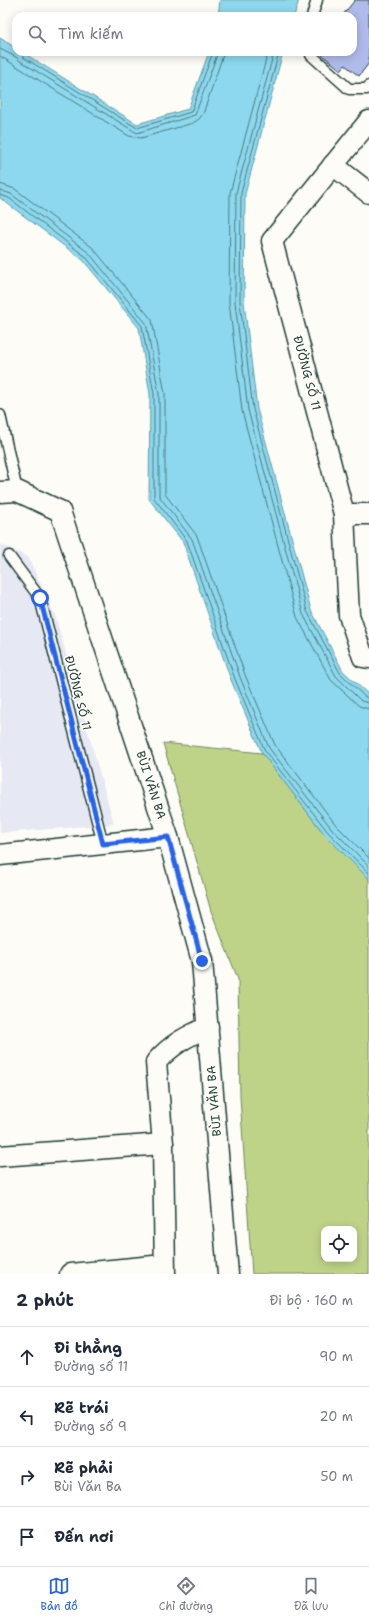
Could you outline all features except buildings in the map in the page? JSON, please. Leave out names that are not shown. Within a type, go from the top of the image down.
[{"type":"street","name":"ĐƯỜNG SỐ 11","points":[[366,657],[348,615],[344,514],[272,241],[369,121]]},
{"type":"street","points":[[333,165],[369,193]]},
{"type":"street","name":"BÙI VĂN BA","points":[[9,491],[60,511],[168,837],[202,961],[228,1274]]},
{"type":"street","points":[[344,514],[369,514]]},
{"type":"street","points":[[0,855],[168,837]]},
{"type":"street","points":[[70,1274],[164,1269],[163,1144],[156,1062],[167,1050],[178,1042],[208,1027]]},
{"type":"street","points":[[0,1156],[163,1144]]},
{"type":"lane","points":[[313,12],[317,0]]},
{"type":"lane","points":[[312,56],[349,89],[367,89],[369,86]]},
{"type":"lane","points":[[0,415],[9,491]]},
{"type":"lane","name":"ĐƯỜNG SỐ 11","points":[[9,556],[40,598],[103,844]]},
{"type":"shaded area","points":[[0,544],[28,557],[55,615],[114,824],[0,833]]},
{"type":"green space","points":[[163,743],[262,753],[325,835],[369,879],[369,1274],[252,1274],[240,1097],[238,979],[211,911]]},
{"type":"water","points":[[220,0],[299,0],[295,12],[218,12]]},
{"type":"water","points":[[0,38],[12,46],[12,56],[28,56],[137,124],[188,109],[208,56],[282,56],[245,194],[244,302],[257,409],[311,610],[343,671],[369,695],[369,879],[325,835],[262,753],[231,680],[183,542],[149,499],[150,394],[139,328],[83,260],[0,198]]},
{"type":"route","points":[[40,598],[103,844],[168,837],[202,961]]}]
